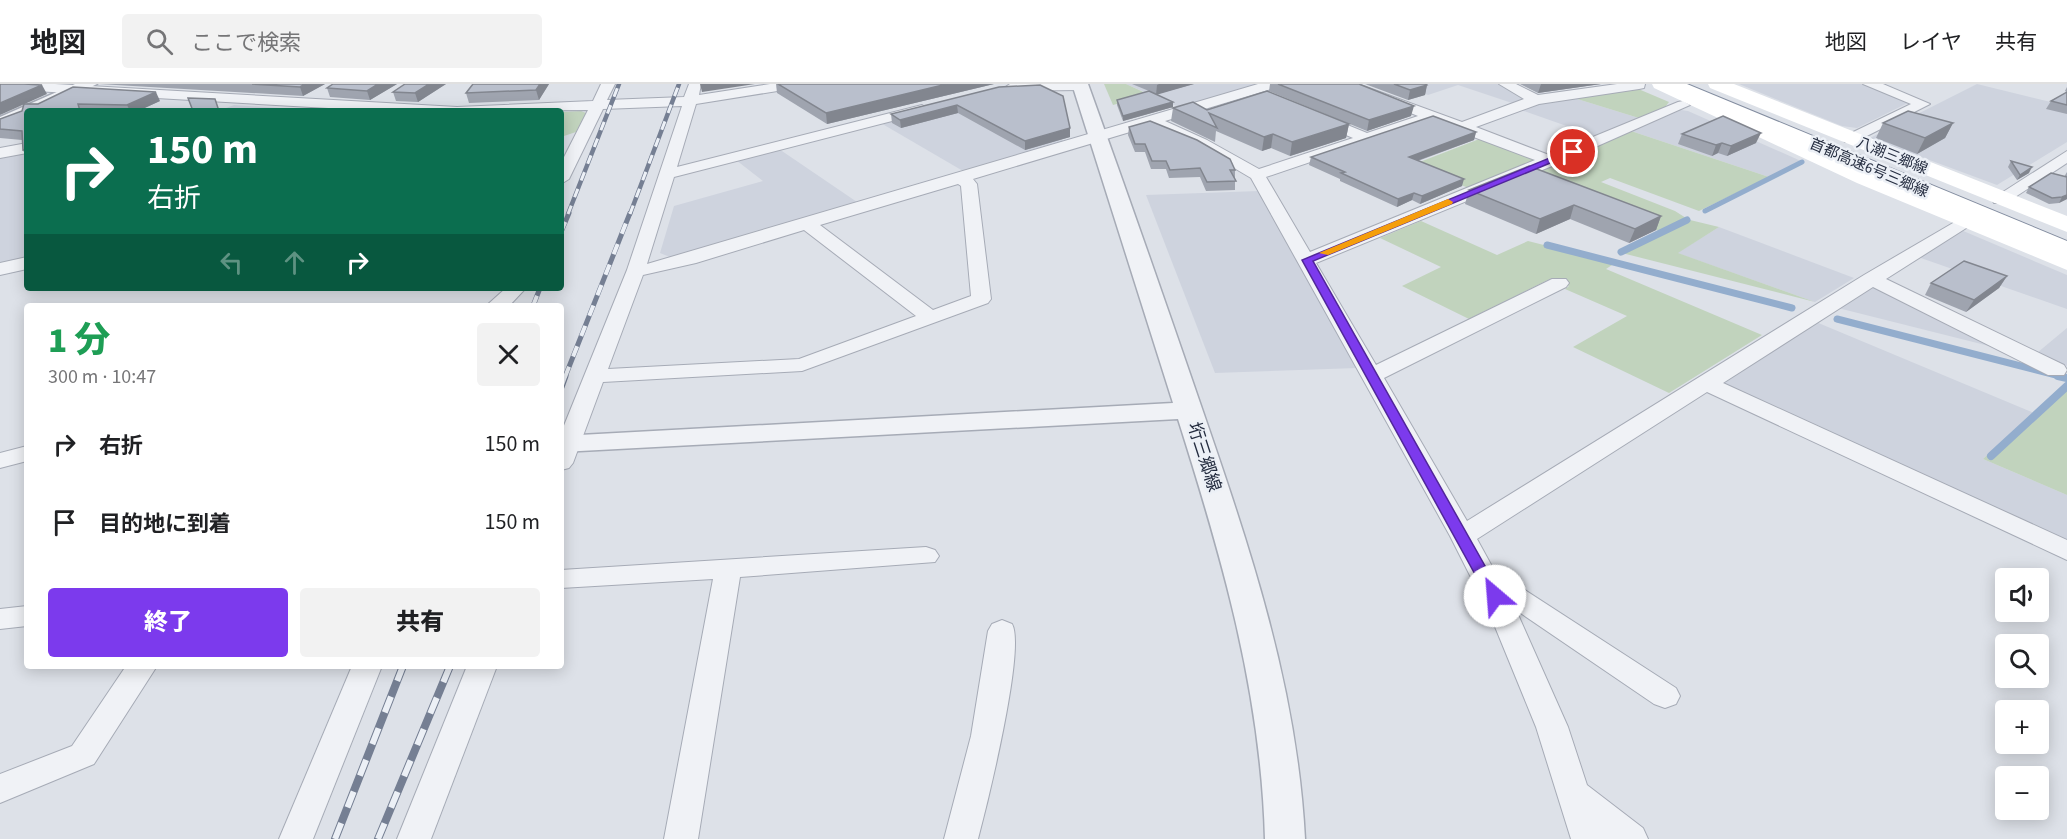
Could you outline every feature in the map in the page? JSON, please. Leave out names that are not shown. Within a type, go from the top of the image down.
[{"type":"main road","name":"八潮三郷線","points":[[1642,84],[1677,94],[1810,161],[1867,168]]},
{"type":"main road","points":[[1642,84],[1803,153],[1867,168]]},
{"type":"main road","name":"八潮三郷線","points":[[1661,84],[1867,168],[1965,221],[2067,262]]},
{"type":"main road","name":"首都高速6号三郷線","points":[[1698,84],[1867,168],[2067,238]]},
{"type":"main road","points":[[1711,84],[1816,129],[1867,168]]},
{"type":"main road","name":"八潮三郷線","points":[[1717,84],[2067,225]]},
{"type":"main road","name":"首都高速6号三郷線","points":[[1677,94],[2067,250]]},
{"type":"street","points":[[216,108],[263,84]]},
{"type":"street","points":[[564,173],[608,84]]},
{"type":"street","points":[[531,108],[599,105],[693,92],[796,84]]},
{"type":"street","points":[[1345,84],[1551,160]]},
{"type":"street","points":[[1506,84],[1536,100]]},
{"type":"street","points":[[1462,127],[1536,100],[1642,84]]},
{"type":"street","points":[[1850,139],[1923,104],[1870,84]]},
{"type":"street","points":[[999,89],[1080,85]]},
{"type":"street","name":"垳三郷線","points":[[1080,85],[1189,410],[1236,557],[1266,666],[1285,788],[1285,839]]},
{"type":"street","points":[[0,86],[74,87],[355,108]]},
{"type":"street","points":[[0,114],[74,87]]},
{"type":"street","points":[[31,108],[74,87]]},
{"type":"street","points":[[304,104],[331,89]]},
{"type":"street","points":[[370,108],[401,90]]},
{"type":"street","points":[[636,270],[653,269],[1250,91],[1272,92]]},
{"type":"street","points":[[693,92],[636,270],[564,450],[1189,410]]},
{"type":"street","points":[[1307,260],[1551,160],[1677,94]]},
{"type":"street","points":[[666,173],[691,169],[942,104]]},
{"type":"street","points":[[0,123],[24,111]]},
{"type":"street","points":[[1303,112],[1366,138]]},
{"type":"street","points":[[1257,175],[1431,116]]},
{"type":"street","points":[[1150,120],[1202,143],[1257,175],[1484,575],[1527,665],[1588,839]]},
{"type":"street","points":[[564,139],[582,135]]},
{"type":"street","points":[[0,153],[24,149]]},
{"type":"street","points":[[2000,199],[2067,156]]},
{"type":"street","points":[[594,376],[802,365],[981,299],[969,184],[960,178]]},
{"type":"street","points":[[1463,536],[1965,221]]},
{"type":"street","points":[[807,224],[930,317]]},
{"type":"street","points":[[0,269],[24,264]]},
{"type":"street","points":[[1871,279],[2056,370]]},
{"type":"street","points":[[1372,375],[1559,283]]},
{"type":"street","points":[[1705,383],[2067,551]]},
{"type":"street","points":[[0,461],[24,454]]},
{"type":"street","points":[[564,579],[926,556]]},
{"type":"street","points":[[681,839],[728,569]]},
{"type":"street","points":[[1484,575],[1665,696]]},
{"type":"street","points":[[0,619],[24,616]]},
{"type":"street","points":[[961,839],[974,795],[995,696],[1002,631]]},
{"type":"street","points":[[0,789],[83,756],[140,669]]},
{"type":"street","points":[[296,839],[366,669]]},
{"type":"street","points":[[414,839],[481,669]]},
{"type":"street","points":[[1574,794],[1631,839]]},
{"type":"shaded area","points":[[1126,84],[1262,84],[1181,108]]},
{"type":"shaded area","points":[[1399,84],[1498,84],[1527,100],[1515,104],[1458,85],[1428,95]]},
{"type":"shaded area","points":[[1739,84],[1862,84],[1910,102],[1857,128],[1842,126]]},
{"type":"shaded area","points":[[1977,84],[2067,106],[2067,142],[1997,185],[1870,138]]},
{"type":"shaded area","points":[[1574,98],[1642,119],[1598,137],[1521,110],[1542,103]]},
{"type":"shaded area","points":[[234,105],[280,108],[226,108]]},
{"type":"shaded area","points":[[998,107],[1064,141],[963,171],[879,122]]},
{"type":"shaded area","points":[[1681,110],[1688,111],[1801,161],[1769,177],[1631,131]]},
{"type":"shaded area","points":[[779,149],[857,202],[670,257],[660,253],[674,206],[763,181],[736,160]]},
{"type":"shaded area","points":[[24,151],[24,259],[0,264],[0,156]]},
{"type":"shaded area","points":[[1259,191],[1357,368],[1215,373],[1146,195]]},
{"type":"shaded area","points":[[1719,227],[1854,278],[1815,302],[1677,253]]},
{"type":"shaded area","points":[[1961,230],[2067,275],[2067,309],[1918,257]]},
{"type":"shaded area","points":[[1871,287],[1885,289],[2009,351],[1838,308]]},
{"type":"shaded area","points":[[1816,322],[2034,413],[1983,459],[2067,495],[2067,542],[1721,383]]},
{"type":"shaded area","points":[[2067,328],[2067,366],[2037,353]]},
{"type":"green space","points":[[1104,84],[1126,84],[1150,95],[1113,105]]},
{"type":"green space","points":[[1636,88],[1669,102],[1662,111],[1642,119],[1574,98]]},
{"type":"green space","points":[[564,112],[586,113],[576,132],[564,136]]},
{"type":"green space","points":[[1631,131],[1769,177],[1699,211],[1610,178],[1601,182],[1675,211],[1686,218],[1659,231],[1519,177]]},
{"type":"green space","points":[[1482,138],[1541,160],[1471,189],[1412,165]]},
{"type":"green space","points":[[1690,220],[1719,227],[1678,253],[1815,302],[1622,253]]},
{"type":"green space","points":[[1421,221],[1497,255],[1528,241],[1615,263],[1606,269],[1762,335],[1669,393],[1573,347],[1627,316],[1565,289],[1569,286],[1552,278],[1469,319],[1402,286],[1441,267],[1380,238]]},
{"type":"green space","points":[[2067,383],[2067,495],[1983,459]]},
{"type":"building","points":[[0,84],[24,84],[42,85],[0,103]]},
{"type":"building","points":[[252,84],[305,84],[300,87]]},
{"type":"building","points":[[333,84],[378,84],[367,91],[327,88]]},
{"type":"building","points":[[405,84],[429,84],[415,93],[393,92]]},
{"type":"building","points":[[473,84],[540,84],[536,90],[466,93]]},
{"type":"building","points":[[778,84],[947,84],[826,113]]},
{"type":"building","points":[[1278,84],[1359,84],[1414,106],[1369,120]]},
{"type":"building","points":[[1394,84],[1426,84],[1427,85],[1410,90]]},
{"type":"building","points":[[1040,85],[1063,96],[1070,128],[1025,141],[957,105],[900,120],[891,114],[999,87]]},
{"type":"building","points":[[73,87],[156,92],[127,105],[78,104],[79,108],[24,108],[23,150],[22,131],[0,129],[0,119],[22,111],[24,104],[38,104]]},
{"type":"building","points":[[1149,91],[1173,102],[1123,116],[1117,100]]},
{"type":"building","points":[[1267,91],[1349,124],[1292,142],[1273,134],[1264,137],[1209,113],[1217,128],[1173,108],[1193,102],[1207,110]]},
{"type":"building","points":[[2067,92],[2067,105],[2051,101]]},
{"type":"building","points":[[188,98],[215,99],[218,108],[192,108]]},
{"type":"building","points":[[1908,111],[1953,123],[1925,138],[1883,123]]},
{"type":"building","points":[[1433,116],[1476,132],[1409,157],[1464,179],[1422,196],[1414,193],[1398,199],[1311,157]]},
{"type":"building","points":[[1723,116],[1761,133],[1731,146],[1722,143],[1716,145],[1682,134]]},
{"type":"building","points":[[1150,121],[1197,140],[1230,159],[1235,170],[1230,170],[1236,181],[1207,182],[1200,168],[1170,170],[1166,161],[1152,161],[1145,144],[1135,144],[1129,127]]},
{"type":"building","points":[[2011,161],[2032,167],[2020,175]]},
{"type":"building","points":[[1529,166],[1661,216],[1635,229],[1574,205],[1540,219],[1469,190]]},
{"type":"building","points":[[2051,173],[2067,177],[2067,195],[2052,198],[2029,187]]},
{"type":"building","points":[[1964,261],[2007,276],[1974,300],[1931,283]]},
{"type":"waterway","points":[[1705,211],[1802,162]]},
{"type":"waterway","points":[[1621,252],[1687,220]]},
{"type":"waterway","points":[[1547,245],[1792,308]]},
{"type":"waterway","points":[[1837,319],[2064,377]]},
{"type":"waterway","points":[[2058,376],[2067,378]]},
{"type":"waterway","points":[[1991,456],[2067,386]]},
{"type":"railway","points":[[568,214],[619,84]]},
{"type":"railway","points":[[630,214],[679,84]]},
{"type":"railway","points":[[564,225],[569,213]]},
{"type":"railway","points":[[565,377],[630,213]]},
{"type":"railway","points":[[534,303],[539,291]]},
{"type":"railway","points":[[335,839],[402,669]]},
{"type":"railway","points":[[378,839],[449,669]]},
{"type":"slow traffic","points":[[1324,253],[1448,202]]},
{"type":"route","points":[[1495,596],[1307,260],[1573,152]]}]
